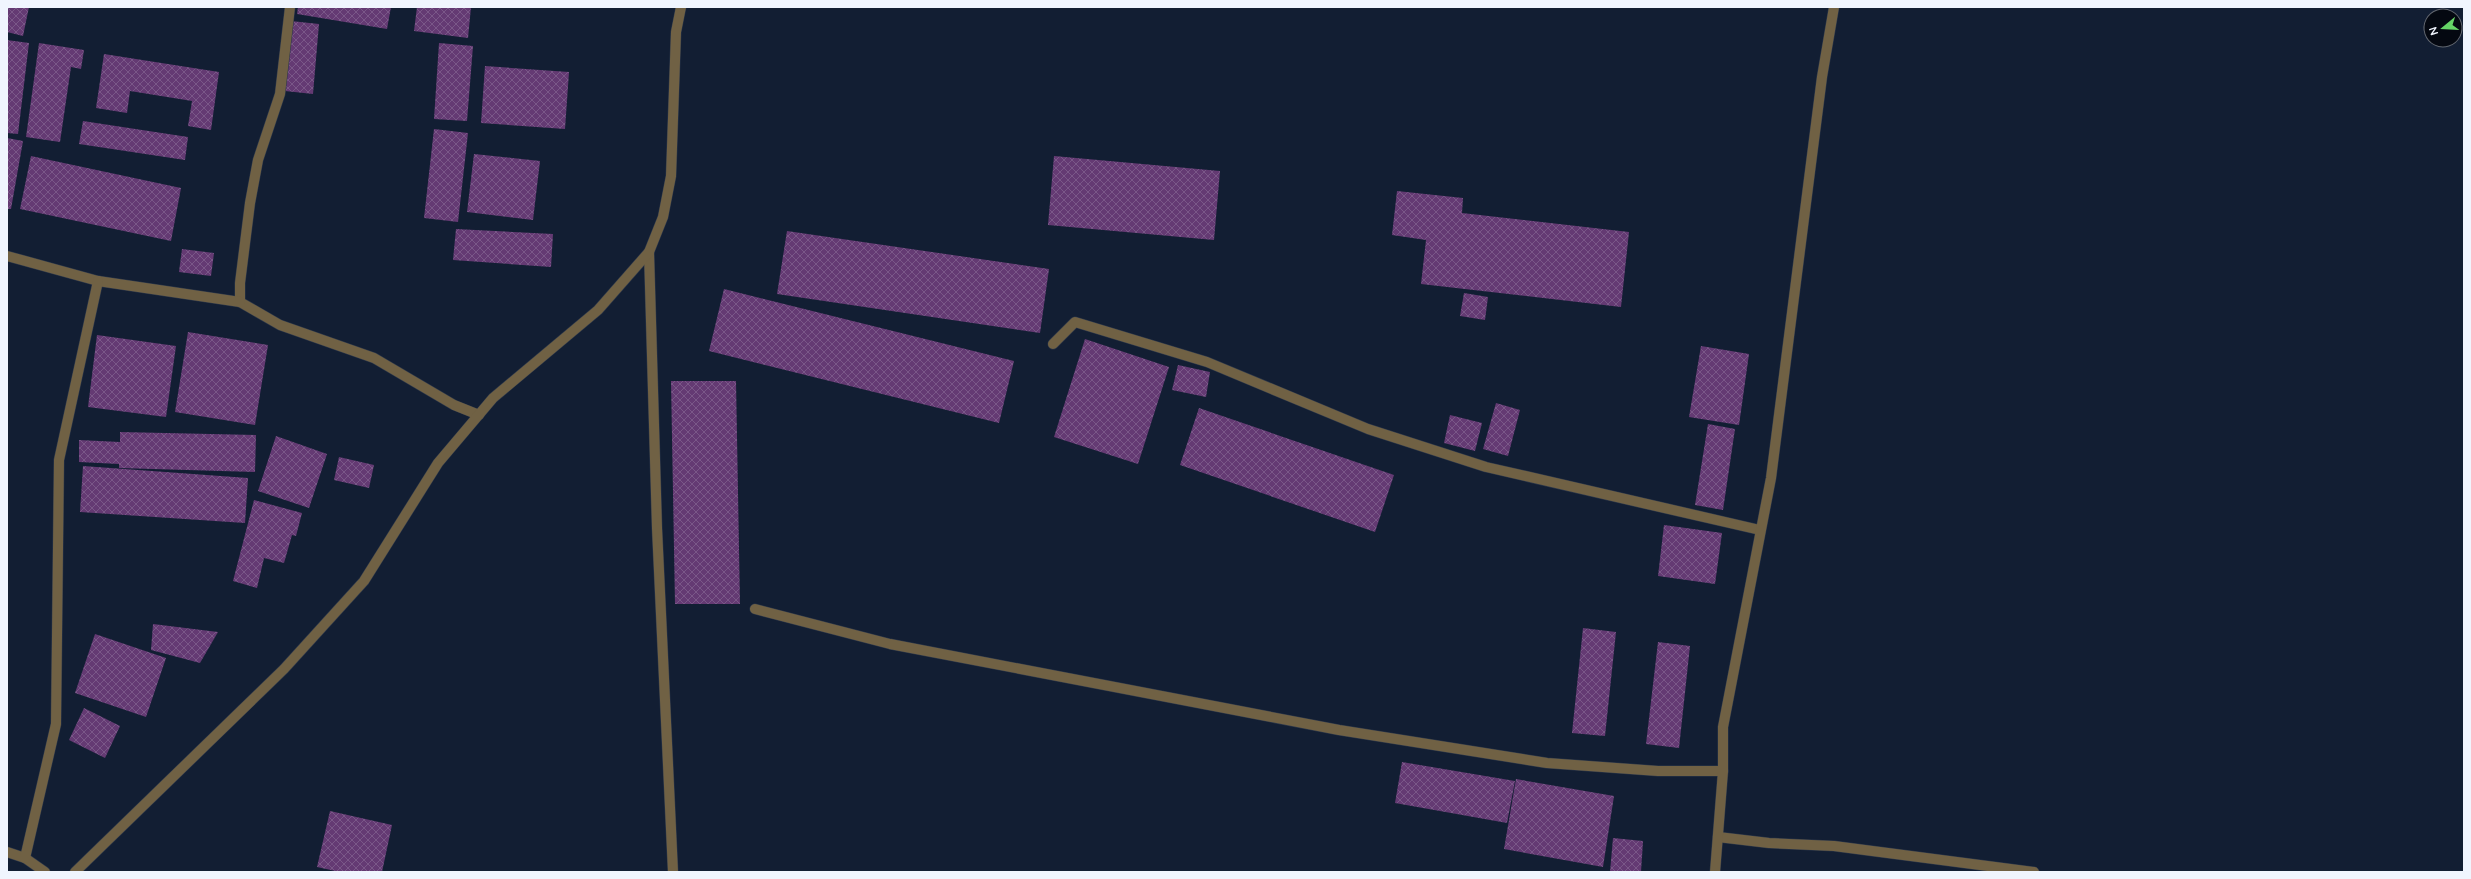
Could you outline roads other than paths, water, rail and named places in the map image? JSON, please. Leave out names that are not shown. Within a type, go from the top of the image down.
[{"type":"street","points":[[240,302],[240,283],[250,203],[258,160],[280,94],[290,7]]},
{"type":"street","points":[[75,872],[284,669],[364,581],[438,463],[493,398],[598,310],[648,252],[663,216],[671,176],[676,32],[681,7]]},
{"type":"street","points":[[1715,872],[1723,771],[1724,727],[1731,678],[1771,478],[1822,77],[1834,7]]},
{"type":"street","points":[[648,252],[657,528],[673,872]]},
{"type":"street","points":[[7,256],[98,281],[240,302],[280,325],[374,358],[454,405],[479,415]]},
{"type":"street","points":[[25,858],[56,724],[59,460],[98,281]]},
{"type":"street","points":[[1053,344],[1075,322],[1207,362],[1368,429],[1486,467],[1760,530]]},
{"type":"street","points":[[755,609],[890,644],[1339,730],[1547,763],[1658,772],[1723,771]]},
{"type":"street","points":[[1718,837],[1769,843],[1834,846],[2034,872]]},
{"type":"street","points":[[7,852],[25,858],[45,872]]}]
